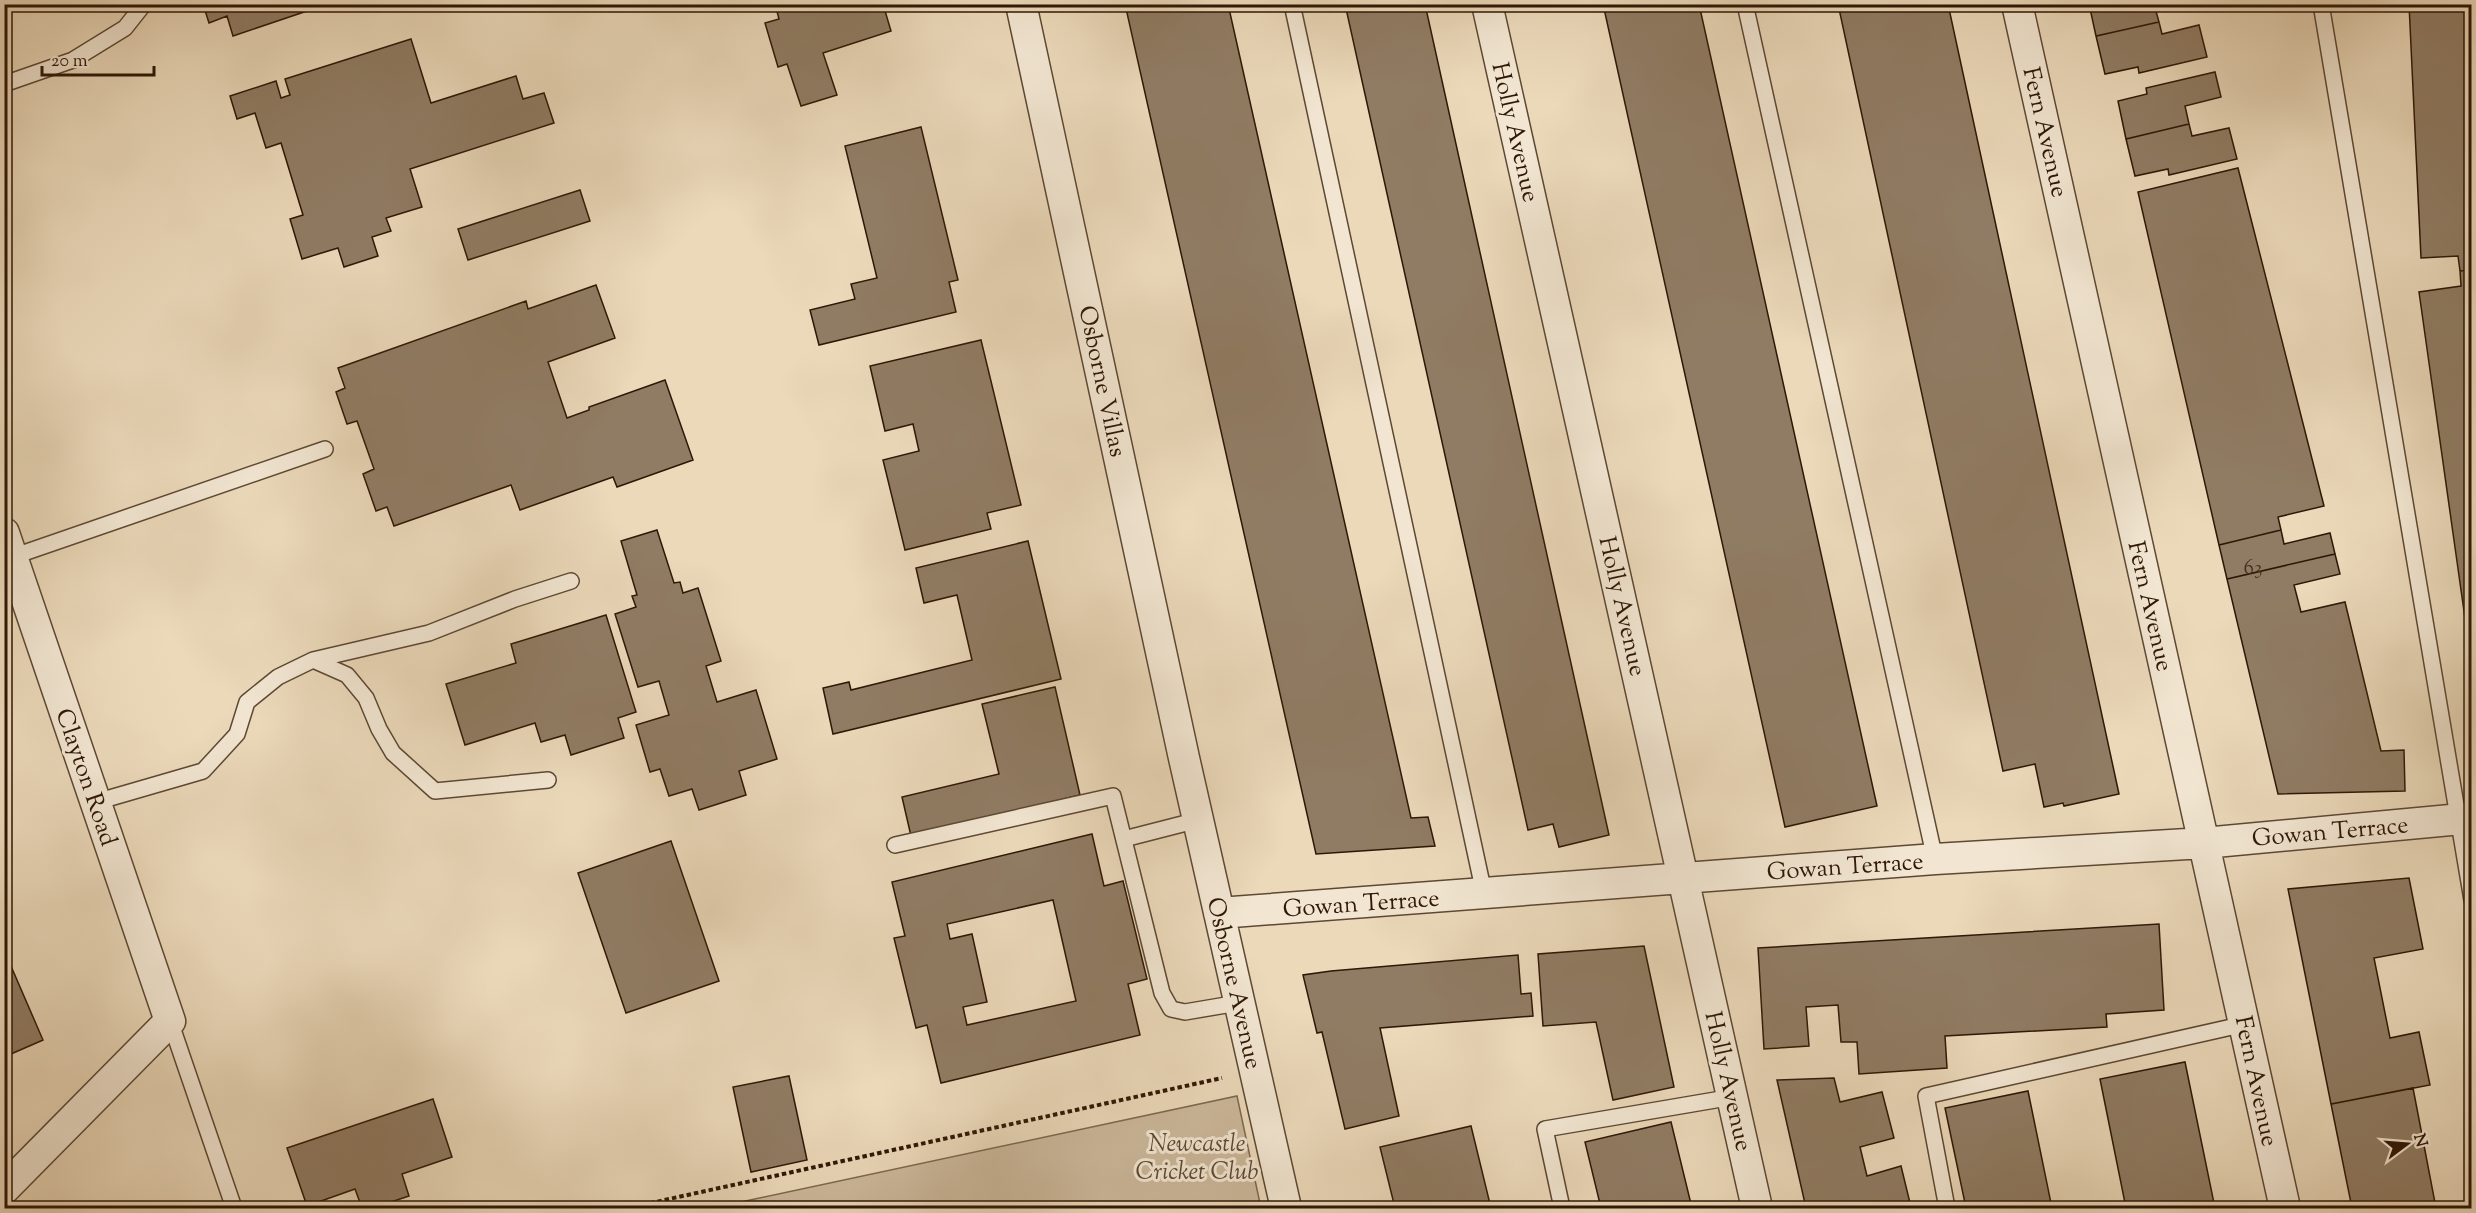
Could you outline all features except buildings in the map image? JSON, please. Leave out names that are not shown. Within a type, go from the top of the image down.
[{"type":"street","name":"Osborne Villas","points":[[1021,4],[1184,758]]},
{"type":"street","name":"Holly Avenue","points":[[1487,4],[1757,1209]]},
{"type":"street","name":"Fern Avenue","points":[[2018,4],[2285,1209]]},
{"type":"street","name":"Clayton Road","points":[[8,545],[170,1022]]},
{"type":"street","name":"Osborne Avenue","points":[[1184,758],[1286,1209]]},
{"type":"street","name":"Gowan Terrace","points":[[1219,913],[1935,859],[2204,843],[2465,819]]},
{"type":"street","points":[[5,1186],[170,1022]]},
{"type":"lane","points":[[4,84],[73,60],[125,28],[144,4]]},
{"type":"lane","points":[[1292,4],[1484,893]]},
{"type":"lane","points":[[1745,4],[1935,859]]},
{"type":"lane","points":[[2321,4],[2465,819],[2472,900]]},
{"type":"lane","points":[[8,545],[325,449]]},
{"type":"lane","points":[[96,802],[203,771],[237,734],[247,702],[278,677],[313,660],[429,633],[515,598],[571,581]]},
{"type":"lane","points":[[313,660],[347,675],[366,698],[379,729],[393,753],[435,791],[548,780]]},
{"type":"lane","points":[[895,845],[1113,796],[1162,993],[1171,1008],[1185,1012],[1238,1003]]},
{"type":"lane","points":[[1124,839],[1198,820]]},
{"type":"lane","points":[[170,1022],[234,1209]]},
{"type":"lane","points":[[1947,1209],[1926,1096],[2245,1024]]},
{"type":"lane","points":[[1562,1209],[1545,1129],[1733,1097]]},
{"type":"path","points":[[628,1209],[1254,1070]]},
{"type":"green space","name":"Newcastle Cricket Club","points":[[1237,1096],[1261,1208],[713,1208]]}]
